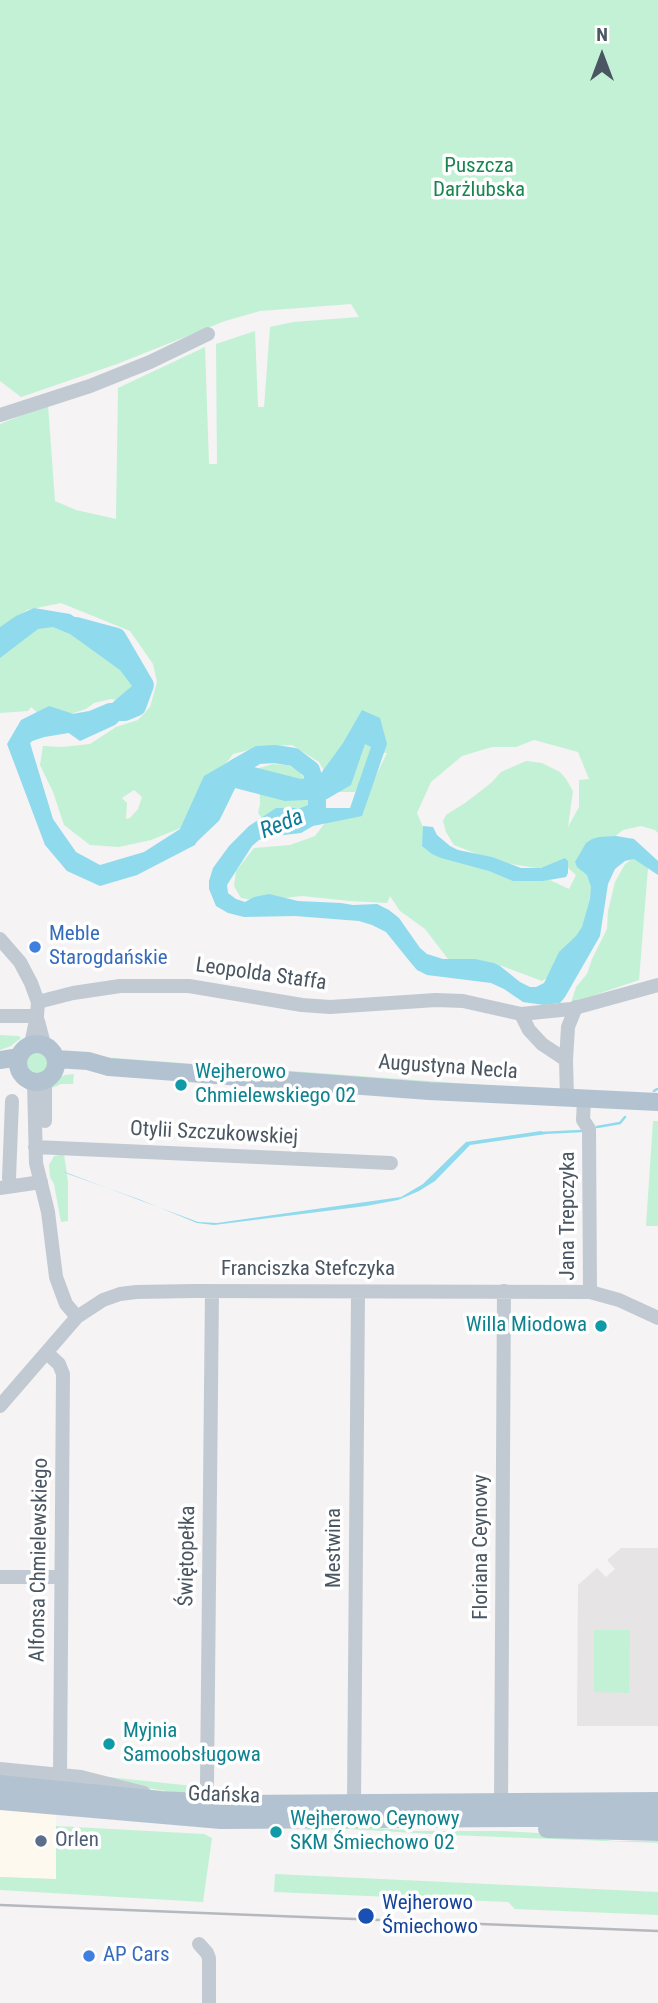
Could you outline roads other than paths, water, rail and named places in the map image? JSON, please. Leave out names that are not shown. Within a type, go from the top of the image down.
[{"type":"main road","points":[[0,1060],[50,1048],[48,1073],[28,1080],[28,1054]]},
{"type":"main road","points":[[0,1070],[28,1054]]},
{"type":"main road","name":"Augustyna Necla","points":[[48,1073],[88,1061],[109,1068],[417,1090],[658,1102]]},
{"type":"main road","name":"Gdańska","points":[[0,1784],[206,1803],[354,1804],[499,1810],[657,1828]]},
{"type":"main road","name":"Gdańska","points":[[0,1801],[195,1819],[278,1821],[658,1801]]},
{"type":"street","points":[[0,415],[90,386],[150,362],[208,334]]},
{"type":"street","points":[[0,939],[20,962],[31,983],[37,1009],[28,1054]]},
{"type":"street","name":"Leopolda Staffa","points":[[0,1016],[37,1009],[74,993],[120,986],[169,985],[216,989],[302,1005],[330,1007],[436,1000],[463,1001],[521,1014],[576,1007],[658,985]]},
{"type":"street","points":[[576,1007],[566,1036],[566,1060],[576,1099]]},
{"type":"street","points":[[521,1014],[529,1030],[542,1044],[566,1060]]},
{"type":"street","points":[[48,1073],[36,1109],[40,1147],[36,1163],[53,1243],[56,1277],[66,1304],[77,1317]]},
{"type":"street","name":"Jana Trepczyka","points":[[576,1099],[589,1129],[590,1292]]},
{"type":"street","points":[[5,1187],[9,1178],[12,1101]]},
{"type":"street","name":"Otylii Szczukowskiej","points":[[40,1147],[391,1163]]},
{"type":"street","points":[[5,1187],[41,1182]]},
{"type":"street","name":"Franciszka Stefczyka","points":[[0,1406],[77,1317],[103,1300],[120,1294],[212,1291],[590,1292],[619,1300],[658,1318]]},
{"type":"street","name":"Świętopełka","points":[[206,1803],[212,1291]]},
{"type":"street","name":"Floriana Ceynowy","points":[[499,1810],[504,1291]]},
{"type":"street","name":"Mestwina","points":[[354,1804],[358,1292]]},
{"type":"street","name":"Alfonsa Chmielewskiego","points":[[47,1353],[60,1364],[63,1374],[60,1775]]},
{"type":"street","points":[[0,1577],[61,1577]]},
{"type":"street","name":"Gdańska","points":[[0,1769],[99,1780],[161,1800]]},
{"type":"street","points":[[195,1819],[206,1803]]},
{"type":"street","points":[[199,1944],[209,1958],[209,2003]]},
{"type":"water","points":[[34,608],[70,614],[109,639],[145,670],[146,695],[115,725],[80,741],[53,722],[30,743],[53,819],[76,852],[100,865],[144,852],[180,829],[204,776],[230,761],[301,779],[319,776],[362,710],[380,718],[387,744],[362,816],[313,826],[301,833],[259,840],[252,846],[227,885],[228,893],[236,899],[245,902],[269,894],[298,901],[377,904],[399,918],[427,954],[443,959],[475,959],[494,963],[520,982],[536,987],[544,983],[559,952],[582,927],[591,887],[587,875],[575,862],[586,843],[599,837],[634,839],[658,861],[658,875],[634,859],[625,861],[615,869],[608,884],[600,936],[565,997],[560,1003],[544,1005],[523,1002],[491,983],[427,975],[417,970],[386,932],[359,921],[295,916],[244,917],[228,913],[216,906],[209,889],[213,868],[229,846],[249,826],[276,808],[350,808],[371,747],[365,744],[351,785],[327,799],[285,801],[235,788],[216,805],[195,845],[137,875],[100,886],[67,871],[45,845],[7,744],[21,720],[49,706],[92,720],[132,686],[120,670],[70,634],[53,627],[38,629],[0,658],[0,627]]},
{"type":"water","points":[[423,826],[433,827],[437,835],[458,850],[492,857],[521,868],[541,868],[565,858],[568,861],[568,873],[566,877],[543,881],[513,881],[489,871],[441,858],[422,846]]},
{"type":"water","points":[[541,1131],[546,1134],[470,1145],[435,1181],[398,1200],[214,1225],[197,1223],[159,1207],[198,1222],[217,1223],[401,1197],[423,1184],[466,1142]]},
{"type":"waterway","name":"Reda","points":[[25,734],[137,707],[145,685],[117,637],[76,626]]},
{"type":"waterway","name":"Reda","points":[[191,835],[212,815],[235,768],[258,755],[294,757],[311,770],[317,790],[317,811],[297,819]]},
{"type":"waterway","points":[[597,1127],[620,1123],[625,1117]]},
{"type":"waterway","points":[[541,1133],[582,1131]]},
{"type":"railway","points":[[0,1905],[658,1931]]},
{"type":"place","name":"Meble Starogdańskie","points":[[35,947]]},
{"type":"place","name":"Wejherowo Chmielewskiego 02","points":[[181,1085]]},
{"type":"place","name":"Willa Miodowa","points":[[601,1326]]},
{"type":"place","name":"Myjnia Samoobsługowa","points":[[109,1744]]},
{"type":"place","name":"Wejherowo Ceynowy SKM Śmiechowo 02","points":[[276,1832]]},
{"type":"place","name":"Orlen","points":[[41,1841]]},
{"type":"place","name":"Wejherowo Śmiechowo","points":[[366,1916]]},
{"type":"place","name":"AP Cars","points":[[89,1956]]},
{"type":"park label","name":"Puszcza Darżlubska","points":[[479,179]]}]
